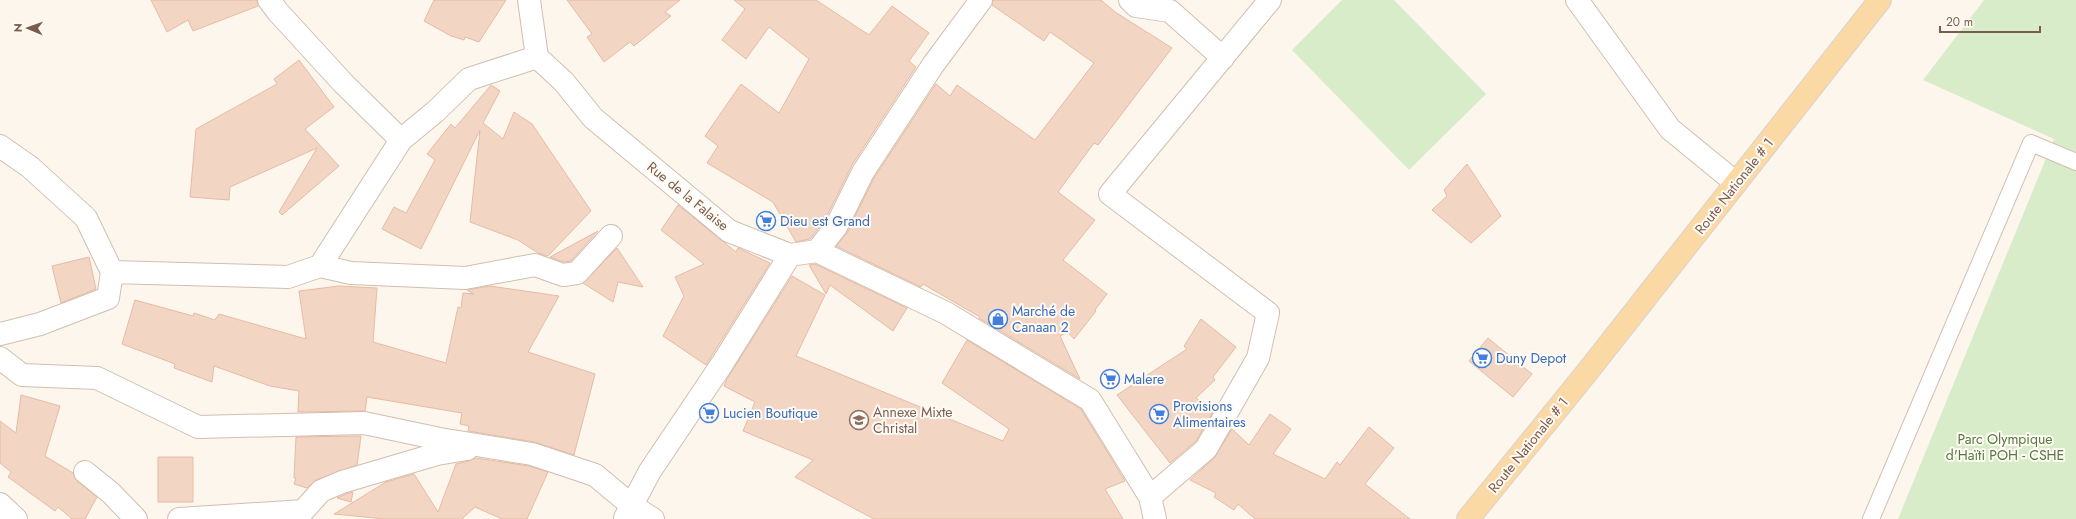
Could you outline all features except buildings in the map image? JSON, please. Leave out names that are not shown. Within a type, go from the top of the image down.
[{"type":"main road","name":"Route Nationale # 1","points":[[1468,519],[1588,371],[1880,0]]},
{"type":"main road","name":"Route Nationale # 1","points":[[1486,519],[1588,371]]},
{"type":"street","points":[[269,0],[278,12],[343,83],[401,140]]},
{"type":"street","points":[[320,266],[401,140],[436,111],[469,78],[537,57],[529,0]]},
{"type":"street","points":[[981,0],[933,65],[863,172],[836,227],[817,251],[946,313],[1090,400],[1150,497],[1155,519]]},
{"type":"street","points":[[1130,0],[1136,6],[1170,11],[1223,58]]},
{"type":"street","points":[[1150,497],[1206,449],[1258,358],[1268,313],[1110,194],[1270,0]]},
{"type":"street","points":[[1577,0],[1670,130],[1736,182]]},
{"type":"street","name":"Rue de la Falaise","points":[[537,57],[564,82],[593,118],[729,231],[790,255],[817,251]]},
{"type":"street","points":[[0,146],[30,167],[86,218],[112,272],[108,298],[40,324],[0,334]]},
{"type":"street","points":[[112,272],[288,277],[320,266],[351,273],[465,278],[535,265],[564,275],[577,273],[611,236]]},
{"type":"street","points":[[628,512],[650,471],[722,364],[790,255]]},
{"type":"street","points":[[0,358],[22,375],[97,378],[198,427],[364,423],[482,446],[532,454],[595,475],[628,512],[653,519]]},
{"type":"street","points":[[179,519],[303,511],[321,492],[342,482],[437,454],[482,446]]},
{"type":"street","points":[[85,472],[111,493],[136,519]]},
{"type":"street","points":[[0,504],[16,519]]},
{"type":"lane","points":[[1871,519],[2031,143],[2076,162]]},
{"type":"green space","points":[[1342,0],[1394,0],[1486,94],[1409,170],[1292,50]]},
{"type":"green space","name":"Parc Olympique d'Haïti POH - CSHE","points":[[1984,0],[2076,0],[2076,519],[1898,519],[2054,139],[1923,80]]},
{"type":"place","name":"Dieu est Grand","points":[[766,221]]},
{"type":"place","name":"Marché de Canaan 2","points":[[998,319]]},
{"type":"place","name":"Duny Depot","points":[[1482,358]]},
{"type":"place","name":"Malere","points":[[1110,379]]},
{"type":"place","name":"Lucien Boutique","points":[[709,413]]},
{"type":"place","name":"Provisions Alimentaires","points":[[1159,414]]},
{"type":"place","name":"Annexe Mixte Christal","points":[[859,420]]}]
